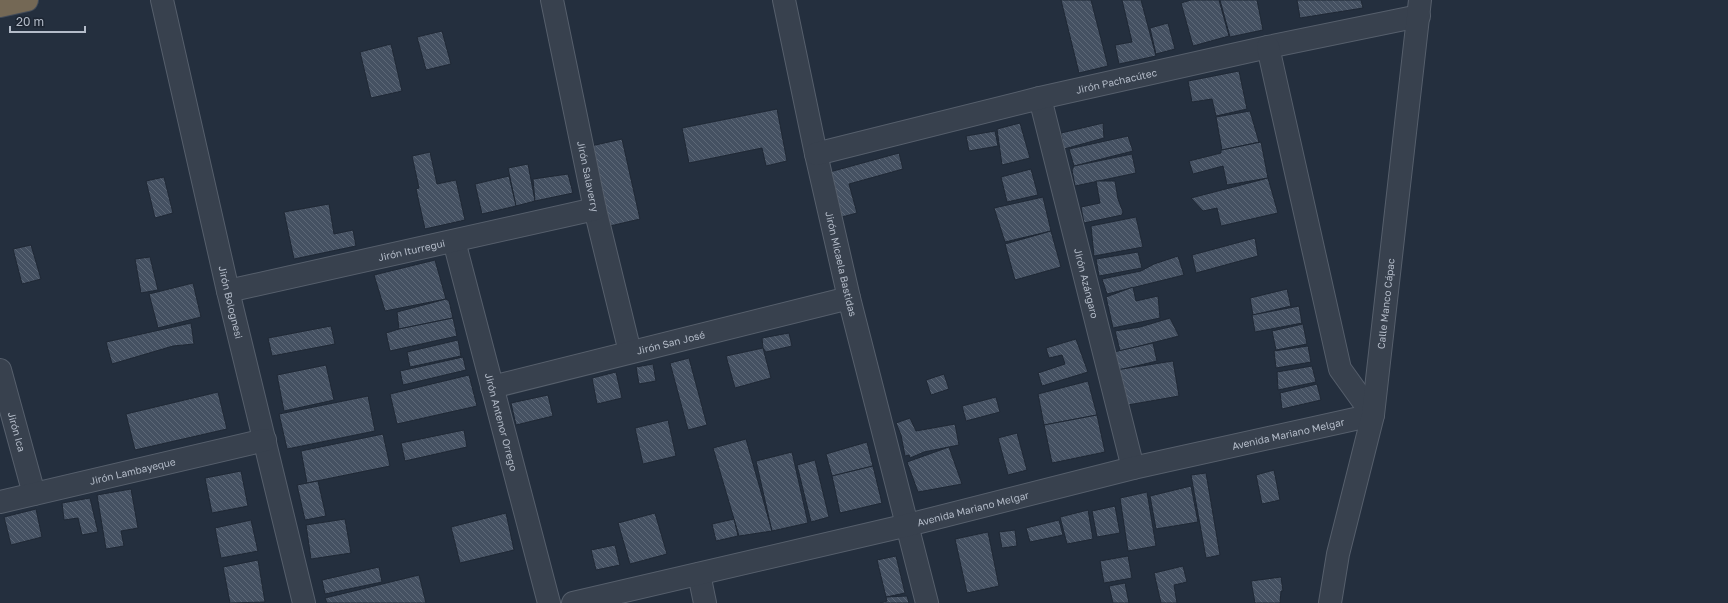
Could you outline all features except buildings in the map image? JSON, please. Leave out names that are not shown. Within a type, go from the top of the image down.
[{"type":"highway","points":[[0,6],[27,0]]},
{"type":"street","name":"Jirón Bolognesi","points":[[162,0],[228,291],[304,603]]},
{"type":"street","name":"Jirón Salaverry","points":[[552,0],[595,209],[630,352]]},
{"type":"street","name":"Jirón Micaela Bastidas","points":[[784,0],[816,154],[849,298],[927,603]]},
{"type":"street","name":"Jirón Pachacútec","points":[[816,154],[1040,98],[1268,47],[1420,8]]},
{"type":"street","name":"Calle Manco Cápac","points":[[1330,603],[1338,554],[1373,415],[1420,8]]},
{"type":"street","points":[[1268,47],[1340,369],[1373,415]]},
{"type":"street","name":"Jirón Azángaro","points":[[1040,98],[1133,468]]},
{"type":"street","name":"Jirón Iturregui","points":[[228,291],[595,209]]},
{"type":"street","name":"Jirón Antenor Orrego","points":[[454,240],[549,603]]},
{"type":"street","name":"Jirón San José","points":[[492,386],[849,298]]},
{"type":"street","name":"Jirón Ica","points":[[0,370],[34,494]]},
{"type":"street","name":"Avenida Mariano Melgar","points":[[573,603],[908,525],[1133,468],[1373,415]]},
{"type":"street","name":"Jirón Lambayeque","points":[[0,502],[265,440]]},
{"type":"street","points":[[699,574],[705,603]]}]
